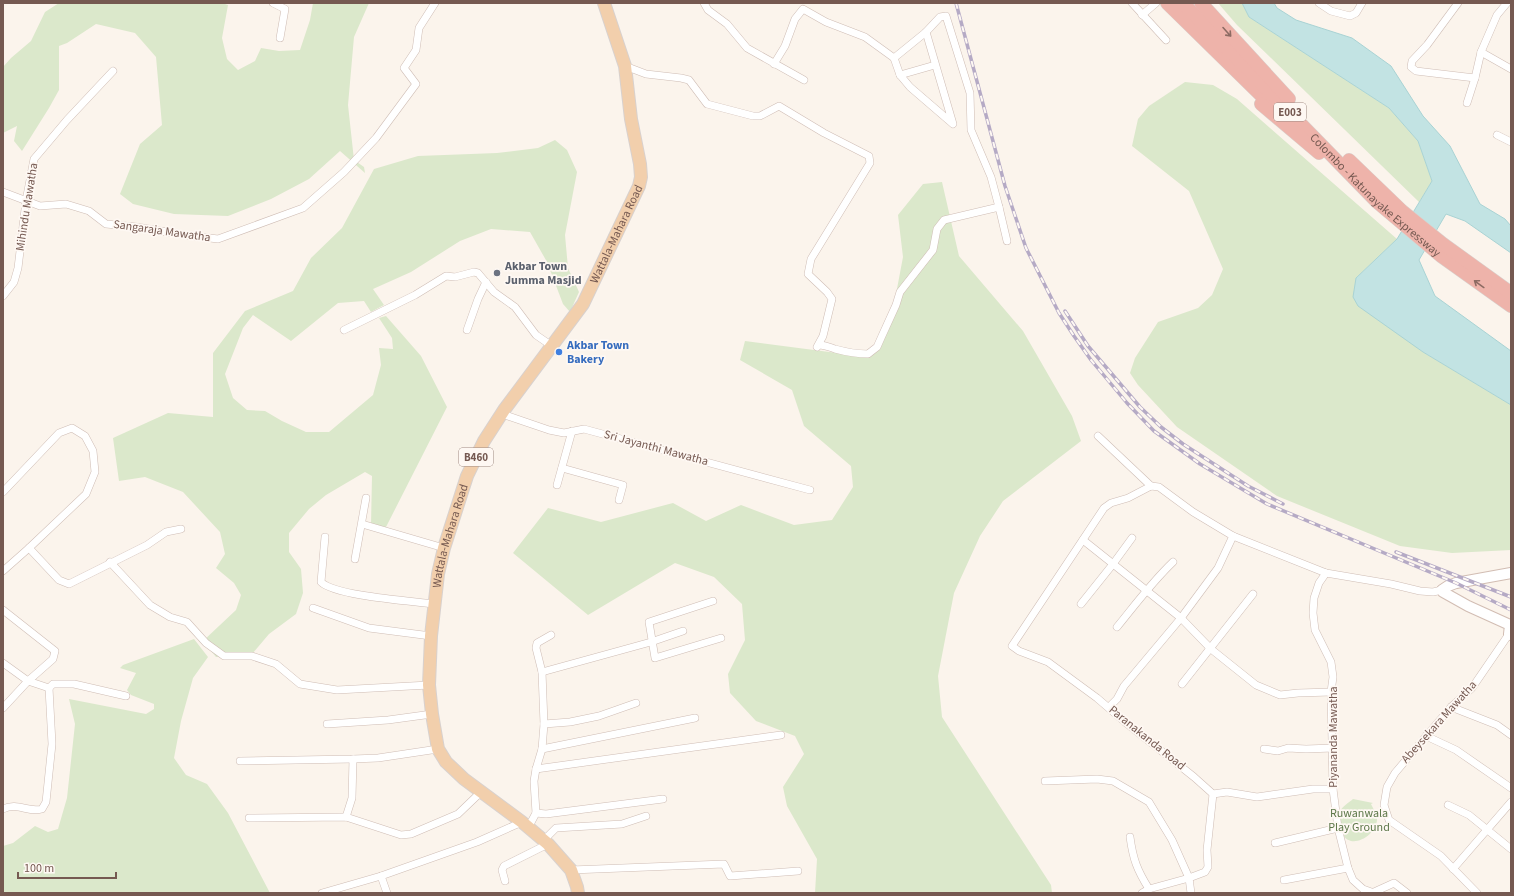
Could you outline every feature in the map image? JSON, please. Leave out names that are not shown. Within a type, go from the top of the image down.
[{"type":"highway","points":[[1160,3],[1267,110],[1377,202]]},
{"type":"highway","points":[[1167,3],[1326,158]]},
{"type":"highway","points":[[1175,3],[1354,182]]},
{"type":"highway","name":"Colombo - Katunayake Expressway","points":[[1183,3],[1377,202],[1443,244],[1511,293]]},
{"type":"highway","name":"Colombo - Katunayake Expressway","points":[[1201,3],[1318,131],[1400,216],[1441,256],[1511,306]]},
{"type":"main road","name":"Wattala-Mahara Road","points":[[578,893],[571,870],[546,842],[464,779],[446,762],[438,749],[429,685],[431,636],[438,574],[444,548],[467,476],[484,441],[502,414],[583,304],[640,186],[640,164],[631,119],[625,66],[604,3]]},
{"type":"street","points":[[273,3],[285,9],[280,38]]},
{"type":"street","name":"Sangaraja Mawatha","points":[[3,192],[40,206],[66,204],[89,211],[106,224],[137,227],[185,236],[218,239],[303,208],[344,172],[376,138],[416,84],[404,68],[416,50],[419,28],[435,3]]},
{"type":"street","points":[[704,3],[708,10],[727,24],[747,48],[804,80]]},
{"type":"street","points":[[1132,3],[1166,40]]},
{"type":"street","points":[[1142,15],[1156,3]]},
{"type":"street","points":[[1320,3],[1331,11],[1350,16],[1356,13],[1362,3]]},
{"type":"street","points":[[1458,3],[1426,46],[1412,61],[1411,67],[1416,71],[1475,78]]},
{"type":"street","points":[[1467,103],[1481,52],[1497,15],[1507,3]]},
{"type":"street","points":[[774,64],[785,46],[795,19],[803,9],[826,22],[865,37],[894,58],[900,75],[910,87],[953,124],[926,32]]},
{"type":"street","points":[[894,58],[926,32],[940,17],[946,16],[970,93],[972,130],[991,177],[1007,241]]},
{"type":"street","points":[[1481,52],[1511,69]]},
{"type":"street","points":[[900,75],[935,65]]},
{"type":"street","points":[[625,66],[646,74],[689,80],[707,104],[753,116],[760,116],[779,106],[824,133],[869,156],[870,163],[811,259],[808,274],[827,292],[832,299],[823,336],[818,346],[823,345],[856,354],[868,354],[877,347],[896,305],[900,292],[932,250],[937,229],[944,220],[999,207]]},
{"type":"street","name":"Mihindu Mawatha","points":[[3,296],[14,282],[18,268],[26,201],[34,159],[67,120],[113,71]]},
{"type":"street","points":[[1497,135],[1511,142]]},
{"type":"street","points":[[344,330],[415,295],[446,276],[455,277],[474,272],[478,273],[494,292],[515,306],[536,335],[552,346]]},
{"type":"street","points":[[467,330],[486,282]]},
{"type":"street","name":"Sri Jayanthi Mawatha","points":[[502,414],[549,430],[564,433],[584,429],[810,490]]},
{"type":"street","points":[[3,571],[86,494],[95,472],[93,452],[85,436],[72,428],[59,433],[4,489]]},
{"type":"street","points":[[557,485],[572,431]]},
{"type":"street","points":[[1098,436],[1151,486]]},
{"type":"street","points":[[562,468],[622,485],[619,500]]},
{"type":"street","points":[[1331,692],[1298,692],[1280,696],[1256,686],[1211,649],[1181,618],[1083,540],[1104,508],[1111,503],[1128,498],[1151,486],[1159,487],[1193,512],[1233,536],[1326,573],[1391,584],[1420,591],[1433,592],[1442,590],[1456,583],[1511,573]]},
{"type":"street","points":[[355,559],[366,498]]},
{"type":"street","points":[[362,524],[444,548]]},
{"type":"street","points":[[29,548],[59,580],[69,584],[110,562],[147,545],[166,532],[181,529]]},
{"type":"street","points":[[1109,707],[1117,699],[1124,686],[1181,618],[1218,568],[1233,536]]},
{"type":"street","points":[[325,537],[321,582],[324,585],[350,594],[434,604]]},
{"type":"street","points":[[1081,604],[1132,538]]},
{"type":"street","name":"Paranakanda Road","points":[[1083,540],[1012,646],[1019,651],[1048,662],[1109,707],[1125,722],[1194,776],[1213,794]]},
{"type":"street","points":[[110,562],[150,606],[170,617],[187,622],[206,643],[224,656],[252,656],[276,664],[300,684],[337,690],[429,685]]},
{"type":"street","points":[[1117,627],[1147,592],[1155,579],[1173,562]]},
{"type":"street","name":"Piyananda Mawatha","points":[[1326,573],[1319,583],[1314,598],[1313,613],[1315,630],[1331,662],[1333,677],[1331,692],[1333,789],[1338,828],[1348,868],[1353,880],[1363,889],[1373,893]]},
{"type":"street","points":[[1442,590],[1468,606],[1510,625],[1510,635]]},
{"type":"street","points":[[1182,684],[1253,594]]},
{"type":"street","points":[[713,601],[649,622],[651,642],[655,658],[721,638]]},
{"type":"street","points":[[313,608],[369,628],[431,636]]},
{"type":"street","points":[[3,610],[55,651],[53,659],[28,681],[3,708]]},
{"type":"street","points":[[542,672],[651,642],[683,631]]},
{"type":"street","points":[[322,893],[380,876],[525,825],[536,813],[534,781],[542,750],[544,724],[542,672],[536,648],[537,643],[551,634]]},
{"type":"street","name":"Abeysekara Mawatha","points":[[1477,893],[1441,856],[1389,820],[1384,805],[1387,787],[1395,773],[1451,707],[1472,688],[1510,635]]},
{"type":"street","points":[[3,663],[28,681],[49,688]]},
{"type":"street","points":[[49,688],[53,684],[74,684],[126,696]]},
{"type":"street","points":[[3,809],[11,805],[36,811],[42,809],[46,802],[52,744],[49,688]]},
{"type":"street","points":[[544,724],[570,722],[599,716],[636,703]]},
{"type":"street","points":[[1451,707],[1497,726],[1511,735]]},
{"type":"street","points":[[327,724],[388,720],[432,714]]},
{"type":"street","points":[[542,750],[695,718]]},
{"type":"street","points":[[536,769],[781,735]]},
{"type":"street","points":[[1426,736],[1456,750],[1511,788]]},
{"type":"street","points":[[1264,749],[1278,750],[1288,748],[1333,748]]},
{"type":"street","points":[[240,761],[378,758],[438,749]]},
{"type":"street","points":[[346,817],[352,798],[353,759]]},
{"type":"street","points":[[1044,780],[1097,779],[1113,781],[1149,802],[1172,840],[1190,878],[1191,893]]},
{"type":"street","points":[[1142,893],[1149,889],[1190,878],[1205,872],[1208,867],[1207,850],[1213,794],[1227,792],[1257,797],[1313,789],[1333,789]]},
{"type":"street","points":[[249,818],[346,817],[400,836],[411,834],[458,814],[481,792]]},
{"type":"street","points":[[536,813],[546,814],[663,800]]},
{"type":"street","points":[[1453,869],[1511,802]]},
{"type":"street","points":[[1448,805],[1469,815],[1511,849]]},
{"type":"street","points":[[505,881],[502,870],[504,866],[546,842],[556,828],[622,824],[646,816]]},
{"type":"street","points":[[1275,843],[1338,828]]},
{"type":"street","points":[[1130,837],[1133,858],[1149,889]]},
{"type":"street","points":[[571,870],[724,864],[730,876],[798,871]]},
{"type":"street","points":[[1284,880],[1348,868]]},
{"type":"street","points":[[380,876],[387,893]]},
{"type":"street","points":[[1373,893],[1394,883],[1407,893]]},
{"type":"green space","points":[[59,3],[222,3],[228,5],[222,38],[227,59],[238,70],[255,61],[261,48],[279,51],[300,50],[310,20],[313,3],[369,3],[354,37],[348,105],[354,160],[364,167],[365,173],[340,151],[309,179],[271,199],[228,216],[174,214],[133,204],[120,194],[140,144],[162,125],[156,57],[135,33],[96,24],[67,43],[59,46],[59,90],[22,151],[14,141],[17,126],[3,133],[3,67],[31,41],[45,12]]},
{"type":"green space","points":[[1218,3],[1242,3],[1249,17],[1389,108],[1418,141],[1432,181],[1419,202],[1237,25]]},
{"type":"green space","points":[[1185,82],[1213,85],[1237,99],[1397,239],[1356,278],[1423,352],[1511,405],[1511,550],[1452,553],[1400,546],[1277,496],[1177,427],[1138,385],[1130,373],[1135,358],[1158,322],[1198,308],[1212,295],[1223,269],[1189,191],[1132,146],[1138,119],[1149,106]]},
{"type":"green space","points":[[555,140],[567,150],[577,172],[565,235],[568,268],[579,292],[570,312],[563,304],[547,262],[530,232],[491,229],[460,241],[411,272],[373,289],[384,305],[371,312],[364,301],[338,303],[291,341],[253,315],[243,328],[225,374],[233,398],[247,410],[265,411],[306,432],[329,432],[373,395],[381,365],[379,348],[393,349],[392,338],[379,318],[386,316],[421,356],[447,407],[386,527],[371,525],[372,476],[365,472],[326,495],[309,509],[289,533],[289,552],[301,569],[303,593],[296,614],[269,634],[252,654],[216,657],[203,641],[236,610],[241,595],[234,583],[216,568],[225,554],[220,532],[183,492],[145,477],[119,481],[113,438],[168,413],[213,417],[213,353],[245,311],[293,291],[311,258],[342,228],[374,169],[418,156],[497,153],[538,148]]},
{"type":"green space","points":[[942,182],[959,256],[1023,331],[1072,416],[1081,441],[1003,501],[980,536],[954,593],[938,676],[942,717],[1051,885],[1052,893],[815,893],[817,859],[787,806],[783,787],[804,754],[795,736],[756,721],[730,693],[728,674],[745,640],[742,604],[714,577],[675,563],[588,615],[513,553],[548,508],[601,522],[673,503],[706,521],[741,505],[794,525],[832,520],[853,487],[851,466],[804,426],[792,390],[740,360],[745,341],[860,356],[875,345],[893,310],[903,257],[898,215],[923,184]]},
{"type":"green space","points":[[194,639],[208,657],[193,678],[181,721],[174,758],[186,775],[207,784],[228,813],[270,893],[3,893],[3,846],[13,843],[35,826],[48,832],[58,829],[67,798],[75,724],[69,699],[146,714],[154,709],[154,704],[131,695],[127,690],[136,673],[120,668],[123,665]]},
{"type":"green space","name":"Ruwanwala Play Ground","points":[[1353,799],[1373,803],[1371,804],[1377,819],[1371,833],[1358,841],[1352,841],[1346,838],[1342,832],[1340,812],[1344,806]]},
{"type":"water","points":[[1242,3],[1274,3],[1277,8],[1296,20],[1352,38],[1391,66],[1423,116],[1450,146],[1480,204],[1505,219],[1511,226],[1511,253],[1465,221],[1446,214],[1419,260],[1435,296],[1511,351],[1511,405],[1423,352],[1358,306],[1353,297],[1356,278],[1397,239],[1432,181],[1418,141],[1389,108],[1249,17]]},
{"type":"railway","points":[[956,3],[1005,186],[1026,248],[1059,313],[1091,360],[1127,403],[1154,431],[1200,464],[1267,504],[1456,583],[1511,610]]},
{"type":"railway","points":[[1065,311],[1088,346],[1140,407],[1161,427],[1183,444],[1248,486],[1283,504]]},
{"type":"railway","points":[[1396,552],[1511,597]]},
{"type":"place","name":"Akbar Town Jumma Masjid","points":[[497,273]]},
{"type":"place","name":"Akbar Town Bakery","points":[[559,352]]}]
